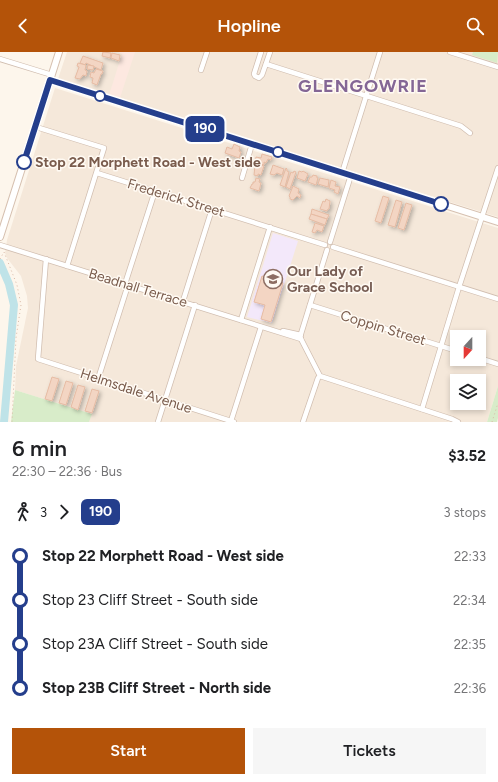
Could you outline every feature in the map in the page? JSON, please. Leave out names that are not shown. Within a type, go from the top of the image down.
[{"type":"street","points":[[0,237],[59,52]]},
{"type":"street","points":[[201,70],[207,52]]},
{"type":"street","points":[[260,52],[254,72],[255,76],[259,78],[261,77],[270,52]]},
{"type":"street","points":[[342,172],[380,52]]},
{"type":"street","points":[[450,52],[498,67]]},
{"type":"street","points":[[0,59],[51,78],[252,144],[498,222]]},
{"type":"street","points":[[266,64],[461,126],[470,133]]},
{"type":"street","points":[[36,127],[104,148],[67,266]]},
{"type":"street","points":[[242,178],[252,144]]},
{"type":"street","points":[[422,409],[498,168]]},
{"type":"street","name":"Frederick Street","points":[[97,173],[328,246]]},
{"type":"street","points":[[351,175],[301,337],[320,376],[458,422]]},
{"type":"street","points":[[98,379],[155,191]]},
{"type":"street","points":[[183,302],[212,209]]},
{"type":"street","points":[[241,320],[270,227]]},
{"type":"street","name":"Beadnall Terrace","points":[[0,245],[195,305],[261,327],[301,337]]},
{"type":"street","points":[[328,246],[332,250],[333,247],[498,300]]},
{"type":"street","name":"Helmsdale Avenue","points":[[46,259],[38,360],[233,421]]},
{"type":"street","points":[[158,422],[195,305]]},
{"type":"street","name":"Coppin Street","points":[[310,305],[450,349]]},
{"type":"street","points":[[233,421],[261,327]]},
{"type":"street","points":[[486,360],[498,364]]},
{"type":"street","points":[[304,422],[318,378],[320,376]]},
{"type":"path","points":[[0,259],[4,252],[18,289],[21,305],[16,338],[12,421],[14,422]]},
{"type":"path","points":[[492,422],[498,403]]},
{"type":"shaded area","points":[[67,52],[498,52],[498,217],[58,79]]},
{"type":"shaded area","points":[[118,52],[135,52],[120,98],[109,95],[122,54]]},
{"type":"shaded area","points":[[55,88],[498,228],[498,386],[487,422],[89,422],[91,414],[15,390],[16,366],[28,308],[27,296],[21,276],[7,258],[5,253],[7,240]]},
{"type":"shaded area","name":"Our Lady of Grace School","points":[[273,233],[298,241],[272,323],[247,317]]},
{"type":"green space","points":[[473,52],[498,52],[497,63],[472,55]]},
{"type":"green space","points":[[498,386],[497,422],[487,422]]},
{"type":"green space","points":[[15,390],[92,414],[89,422],[11,422]]},
{"type":"building","points":[[103,52],[111,53],[110,58],[102,56]]},
{"type":"building","points":[[112,53],[120,55],[119,61],[111,58]]},
{"type":"building","points":[[83,56],[103,63],[101,70],[86,63],[85,65],[80,63]]},
{"type":"building","points":[[78,63],[86,65],[85,70],[87,71],[86,76],[83,75],[80,79],[75,78],[79,67],[77,66]]},
{"type":"building","points":[[88,65],[94,66],[93,70],[87,69]]},
{"type":"building","points":[[96,69],[103,71],[97,85],[92,83],[93,78],[90,77],[91,72],[94,73]]},
{"type":"building","points":[[234,144],[240,147],[239,151],[241,152],[239,158],[225,153],[227,147],[232,149]]},
{"type":"building","points":[[262,154],[272,157],[271,160],[268,159],[266,163],[264,162],[264,165],[255,162],[256,157],[261,158]]},
{"type":"building","points":[[258,164],[264,166],[261,175],[258,174],[258,176],[254,175],[255,165],[257,166]]},
{"type":"building","points":[[273,165],[284,169],[282,175],[277,173],[274,175],[270,174]]},
{"type":"building","points":[[286,168],[289,172],[285,187],[280,185]]},
{"type":"building","points":[[294,171],[296,172],[290,189],[286,187],[291,172],[293,173]]},
{"type":"building","points":[[299,171],[303,171],[308,174],[305,181],[297,178]]},
{"type":"building","points":[[313,175],[317,176],[318,178],[316,185],[308,182],[310,177]]},
{"type":"building","points":[[256,178],[260,179],[259,182],[261,183],[259,191],[250,188],[253,182],[255,182]]},
{"type":"building","points":[[320,178],[329,180],[328,187],[318,184]]},
{"type":"building","points":[[331,180],[336,182],[335,186],[340,187],[338,194],[334,192],[335,190],[329,188]]},
{"type":"building","points":[[293,186],[299,189],[298,193],[301,195],[300,198],[297,196],[293,200],[290,199],[289,196]]},
{"type":"building","points":[[383,196],[389,198],[381,223],[375,221]]},
{"type":"building","points":[[326,199],[330,201],[329,209],[327,211],[320,209],[323,201],[325,202]]},
{"type":"building","points":[[396,200],[402,202],[395,227],[388,225]]},
{"type":"building","points":[[406,203],[412,205],[404,230],[398,228]]},
{"type":"building","points":[[312,209],[329,215],[327,219],[311,214]]},
{"type":"building","points":[[311,214],[327,219],[325,225],[309,219]]},
{"type":"building","points":[[315,223],[324,226],[322,232],[317,230],[315,233],[312,232]]},
{"type":"building","points":[[262,276],[283,283],[271,322],[261,319],[265,305],[254,302]]},
{"type":"building","points":[[52,377],[59,379],[52,401],[45,399]]},
{"type":"building","points":[[66,381],[73,383],[66,405],[59,403]]},
{"type":"building","points":[[78,385],[85,387],[78,410],[71,407]]},
{"type":"building","points":[[92,389],[99,391],[92,413],[85,411]]},
{"type":"waterway","points":[[0,263],[9,284],[14,305],[4,422]]},
{"type":"bus line","name":"190","points":[[24,162],[50,80],[441,204]]},
{"type":"place","name":"Stop 22 Morphett Road - West side","points":[[24,162]]},
{"type":"place","name":"Our Lady of Grace School","points":[[273,279]]},
{"type":"district","name":"GLENGOWRIE","points":[[363,86]]}]
